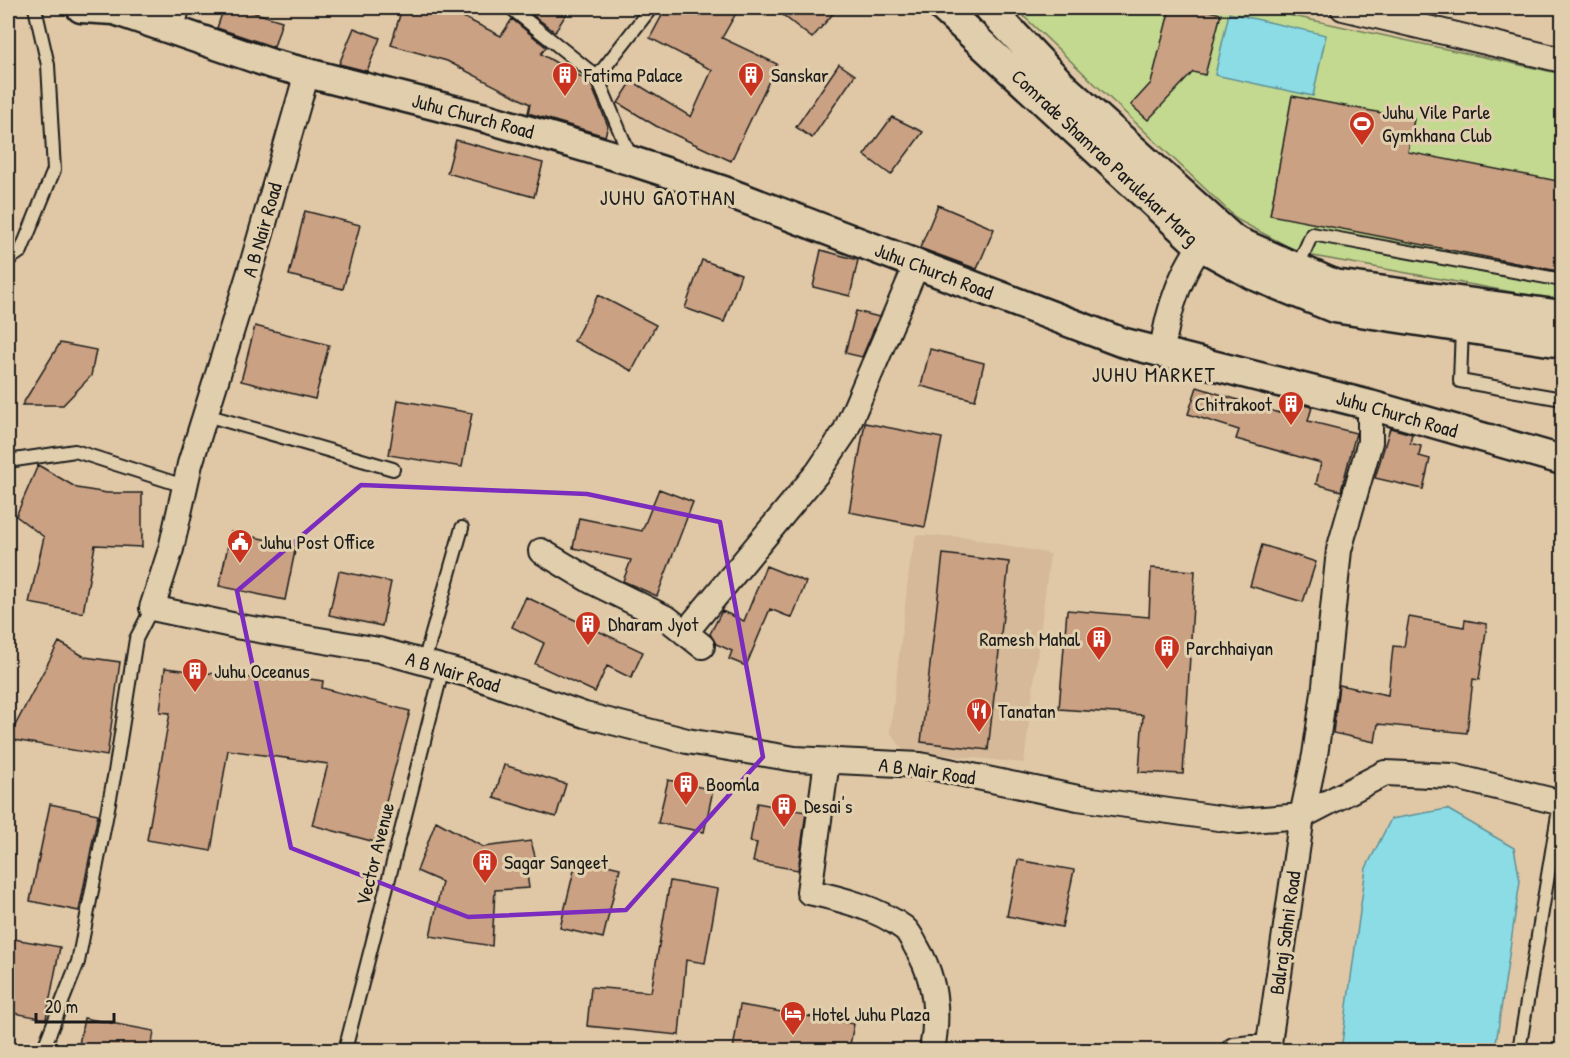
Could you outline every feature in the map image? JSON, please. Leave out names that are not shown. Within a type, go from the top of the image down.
[{"type":"street","name":"Juhu Church Road","points":[[81,8],[114,10],[175,19],[272,64],[489,118],[724,191],[1121,342],[1370,405],[1563,460]]},
{"type":"street","name":"Comrade Shamrao Parulekar Marg","points":[[943,8],[1253,275],[1334,308],[1461,329],[1563,342]]},
{"type":"street","name":"Comrade Shamrao Parulekar Marg","points":[[989,8],[1209,236],[1234,240],[1334,284],[1563,315]]},
{"type":"street","points":[[1343,8],[1563,60]]},
{"type":"street","name":"A B Nair Road","points":[[307,73],[184,486],[171,549],[152,608],[241,627],[380,650],[434,665],[585,715],[687,741],[795,759],[920,765],[1078,798],[1239,821],[1302,816]]},
{"type":"street","points":[[1162,352],[1167,316],[1209,236]]},
{"type":"street","points":[[541,551],[591,580],[668,619],[694,640],[845,432],[917,264]]},
{"type":"street","name":"Balraj Sahni Road","points":[[1268,1048],[1302,816],[1315,754],[1325,686],[1339,550],[1370,442],[1370,405]]},
{"type":"street","points":[[827,761],[809,892],[839,898],[876,912],[906,930],[927,965],[934,991],[935,1032],[932,1050]]},
{"type":"street","points":[[1302,816],[1385,773],[1452,776],[1561,803]]},
{"type":"street","points":[[1234,1050],[1268,1048]]},
{"type":"lane","points":[[8,260],[21,251],[54,170],[48,65],[36,8]]},
{"type":"lane","points":[[511,8],[597,77],[632,161]]},
{"type":"lane","points":[[597,77],[651,8]]},
{"type":"lane","points":[[1297,268],[1312,234],[1563,280]]},
{"type":"lane","points":[[1470,302],[1461,329],[1460,381],[1563,399]]},
{"type":"lane","points":[[206,415],[393,469]]},
{"type":"lane","points":[[8,461],[75,451],[184,486]]},
{"type":"lane","name":"Vector Avenue","points":[[345,1050],[434,665],[462,528]]},
{"type":"lane","points":[[43,1050],[78,962],[115,772],[136,639],[152,608]]},
{"type":"lane","points":[[1519,1050],[1561,803]]},
{"type":"highlighted area","points":[[361,485],[587,494],[720,522],[763,757],[626,910],[468,917],[291,848],[237,591]]},
{"type":"shaded area","points":[[916,535],[966,537],[1050,554],[1024,763],[904,751],[890,732],[910,563]]},
{"type":"green space","name":"Juhu Vile Parle Gymkhana Club","points":[[1015,8],[1256,8],[1562,74],[1562,301],[1302,254],[1238,220]]},
{"type":"water","points":[[1229,13],[1326,35],[1313,96],[1215,75]]},
{"type":"water","points":[[1447,809],[1514,848],[1520,881],[1495,1050],[1341,1050],[1366,868],[1391,819]]},
{"type":"building","points":[[224,8],[239,8],[282,21],[274,47],[217,28]]},
{"type":"building","points":[[402,8],[445,8],[501,36],[512,19],[546,47],[541,54],[590,82],[608,126],[605,136],[528,113],[530,104],[447,61],[391,45]]},
{"type":"building","points":[[524,8],[570,8],[555,32]]},
{"type":"building","points":[[666,8],[739,8],[722,38],[777,64],[731,161],[656,126],[618,103],[632,81],[691,117],[712,70],[650,38]]},
{"type":"building","points":[[774,8],[838,8],[812,38]]},
{"type":"building","points":[[1170,8],[1197,8],[1221,14],[1205,75],[1193,72],[1148,120],[1131,105],[1151,83]]},
{"type":"building","points":[[354,28],[380,38],[367,71],[339,64]]},
{"type":"building","points":[[839,64],[855,75],[812,138],[796,127]]},
{"type":"building","points":[[1292,96],[1414,119],[1408,152],[1563,182],[1563,272],[1270,215]]},
{"type":"building","points":[[892,117],[923,132],[891,175],[864,155]]},
{"type":"building","points":[[456,140],[543,163],[534,197],[447,173]]},
{"type":"building","points":[[938,205],[994,229],[977,269],[920,248]]},
{"type":"building","points":[[305,211],[360,225],[343,289],[289,275]]},
{"type":"building","points":[[821,250],[858,260],[850,296],[813,287]]},
{"type":"building","points":[[702,260],[741,274],[724,322],[685,308]]},
{"type":"building","points":[[598,295],[656,325],[632,371],[574,341]]},
{"type":"building","points":[[856,311],[879,317],[862,357],[845,353]]},
{"type":"building","points":[[255,326],[329,345],[315,399],[241,381]]},
{"type":"building","points":[[60,343],[96,350],[91,376],[63,405],[22,405]]},
{"type":"building","points":[[930,349],[984,363],[975,400],[921,386]]},
{"type":"building","points":[[1197,387],[1279,413],[1282,400],[1312,407],[1308,421],[1356,433],[1341,491],[1316,484],[1321,463],[1236,439],[1239,430],[1188,414]]},
{"type":"building","points":[[398,400],[472,413],[462,467],[389,455]]},
{"type":"building","points":[[865,423],[942,438],[925,527],[849,512]]},
{"type":"building","points":[[1390,428],[1412,434],[1410,443],[1421,446],[1419,456],[1430,459],[1423,489],[1375,478]]},
{"type":"building","points":[[38,465],[77,488],[107,493],[142,493],[142,547],[95,545],[83,613],[29,603],[44,537],[16,516]]},
{"type":"building","points":[[659,489],[693,502],[657,596],[623,581],[631,560],[573,548],[579,518],[642,531]]},
{"type":"building","points":[[231,532],[296,546],[285,600],[219,586]]},
{"type":"building","points":[[1262,545],[1316,562],[1303,602],[1250,586]]},
{"type":"building","points":[[943,554],[1009,562],[988,750],[921,742]]},
{"type":"building","points":[[766,566],[806,582],[792,618],[770,609],[746,666],[729,659],[732,651],[716,644],[710,634],[722,611],[744,621]]},
{"type":"building","points":[[1151,568],[1195,571],[1183,774],[1139,772],[1143,715],[1059,709],[1067,610],[1149,617]]},
{"type":"building","points":[[339,571],[391,582],[382,626],[329,615]]},
{"type":"building","name":"Dharam Jyot","points":[[526,597],[643,652],[631,678],[607,666],[595,692],[535,664],[544,643],[512,627]]},
{"type":"building","points":[[1409,617],[1464,627],[1465,620],[1487,624],[1479,680],[1473,679],[1467,733],[1378,724],[1375,742],[1333,733],[1339,685],[1388,695],[1393,646],[1404,647]]},
{"type":"building","points":[[59,642],[85,657],[120,662],[107,756],[8,739]]},
{"type":"building","points":[[165,668],[259,679],[260,672],[323,681],[322,688],[410,711],[375,842],[312,825],[328,764],[228,750],[211,851],[147,840],[170,713],[160,712]]},
{"type":"building","points":[[504,765],[566,784],[556,817],[494,798]]},
{"type":"building","name":"Boomla","points":[[668,780],[713,790],[704,832],[658,823]]},
{"type":"building","name":"Desai's","points":[[757,803],[806,812],[798,870],[753,862],[757,843],[750,842]]},
{"type":"building","points":[[50,804],[98,814],[79,911],[30,901]]},
{"type":"building","name":"Sagar Sangeet","points":[[436,821],[483,847],[531,841],[537,864],[526,867],[529,888],[495,890],[492,946],[430,936],[442,882],[417,871]]},
{"type":"building","points":[[577,858],[620,868],[603,938],[560,928]]},
{"type":"building","points":[[1018,860],[1074,870],[1062,927],[1007,916]]},
{"type":"building","points":[[670,881],[718,889],[705,963],[686,960],[679,1035],[587,1026],[591,987],[651,992]]},
{"type":"building","points":[[8,938],[60,947],[46,1019],[8,1012]]},
{"type":"building","name":"Hotel Juhu Plaza","points":[[740,1005],[854,1024],[849,1050],[733,1050]]},
{"type":"building","points":[[84,1018],[154,1031],[151,1050],[78,1050]]},
{"type":"place","name":"Fatima Palace","points":[[565,98]]},
{"type":"place","name":"Sanskar","points":[[751,98]]},
{"type":"place","name":"Juhu Vile Parle Gymkhana Club","points":[[1362,147]]},
{"type":"place","name":"Chitrakoot","points":[[1291,427]]},
{"type":"place","name":"Juhu Post Office","points":[[240,565]]},
{"type":"place","name":"Dharam Jyot","points":[[588,647]]},
{"type":"place","name":"Ramesh Mahal","points":[[1099,662]]},
{"type":"place","name":"Parchhaiyan","points":[[1167,671]]},
{"type":"place","name":"Juhu Oceanus","points":[[195,694]]},
{"type":"place","name":"Tanatan","points":[[979,734]]},
{"type":"place","name":"Boomla","points":[[686,807]]},
{"type":"place","name":"Desai's","points":[[784,829]]},
{"type":"place","name":"Sagar Sangeet","points":[[485,885]]},
{"type":"place","name":"Hotel Juhu Plaza","points":[[793,1037]]},
{"type":"district","name":"JUHU GAOTHAN","points":[[668,198]]},
{"type":"district","name":"JUHU MARKET","points":[[1154,375]]}]
